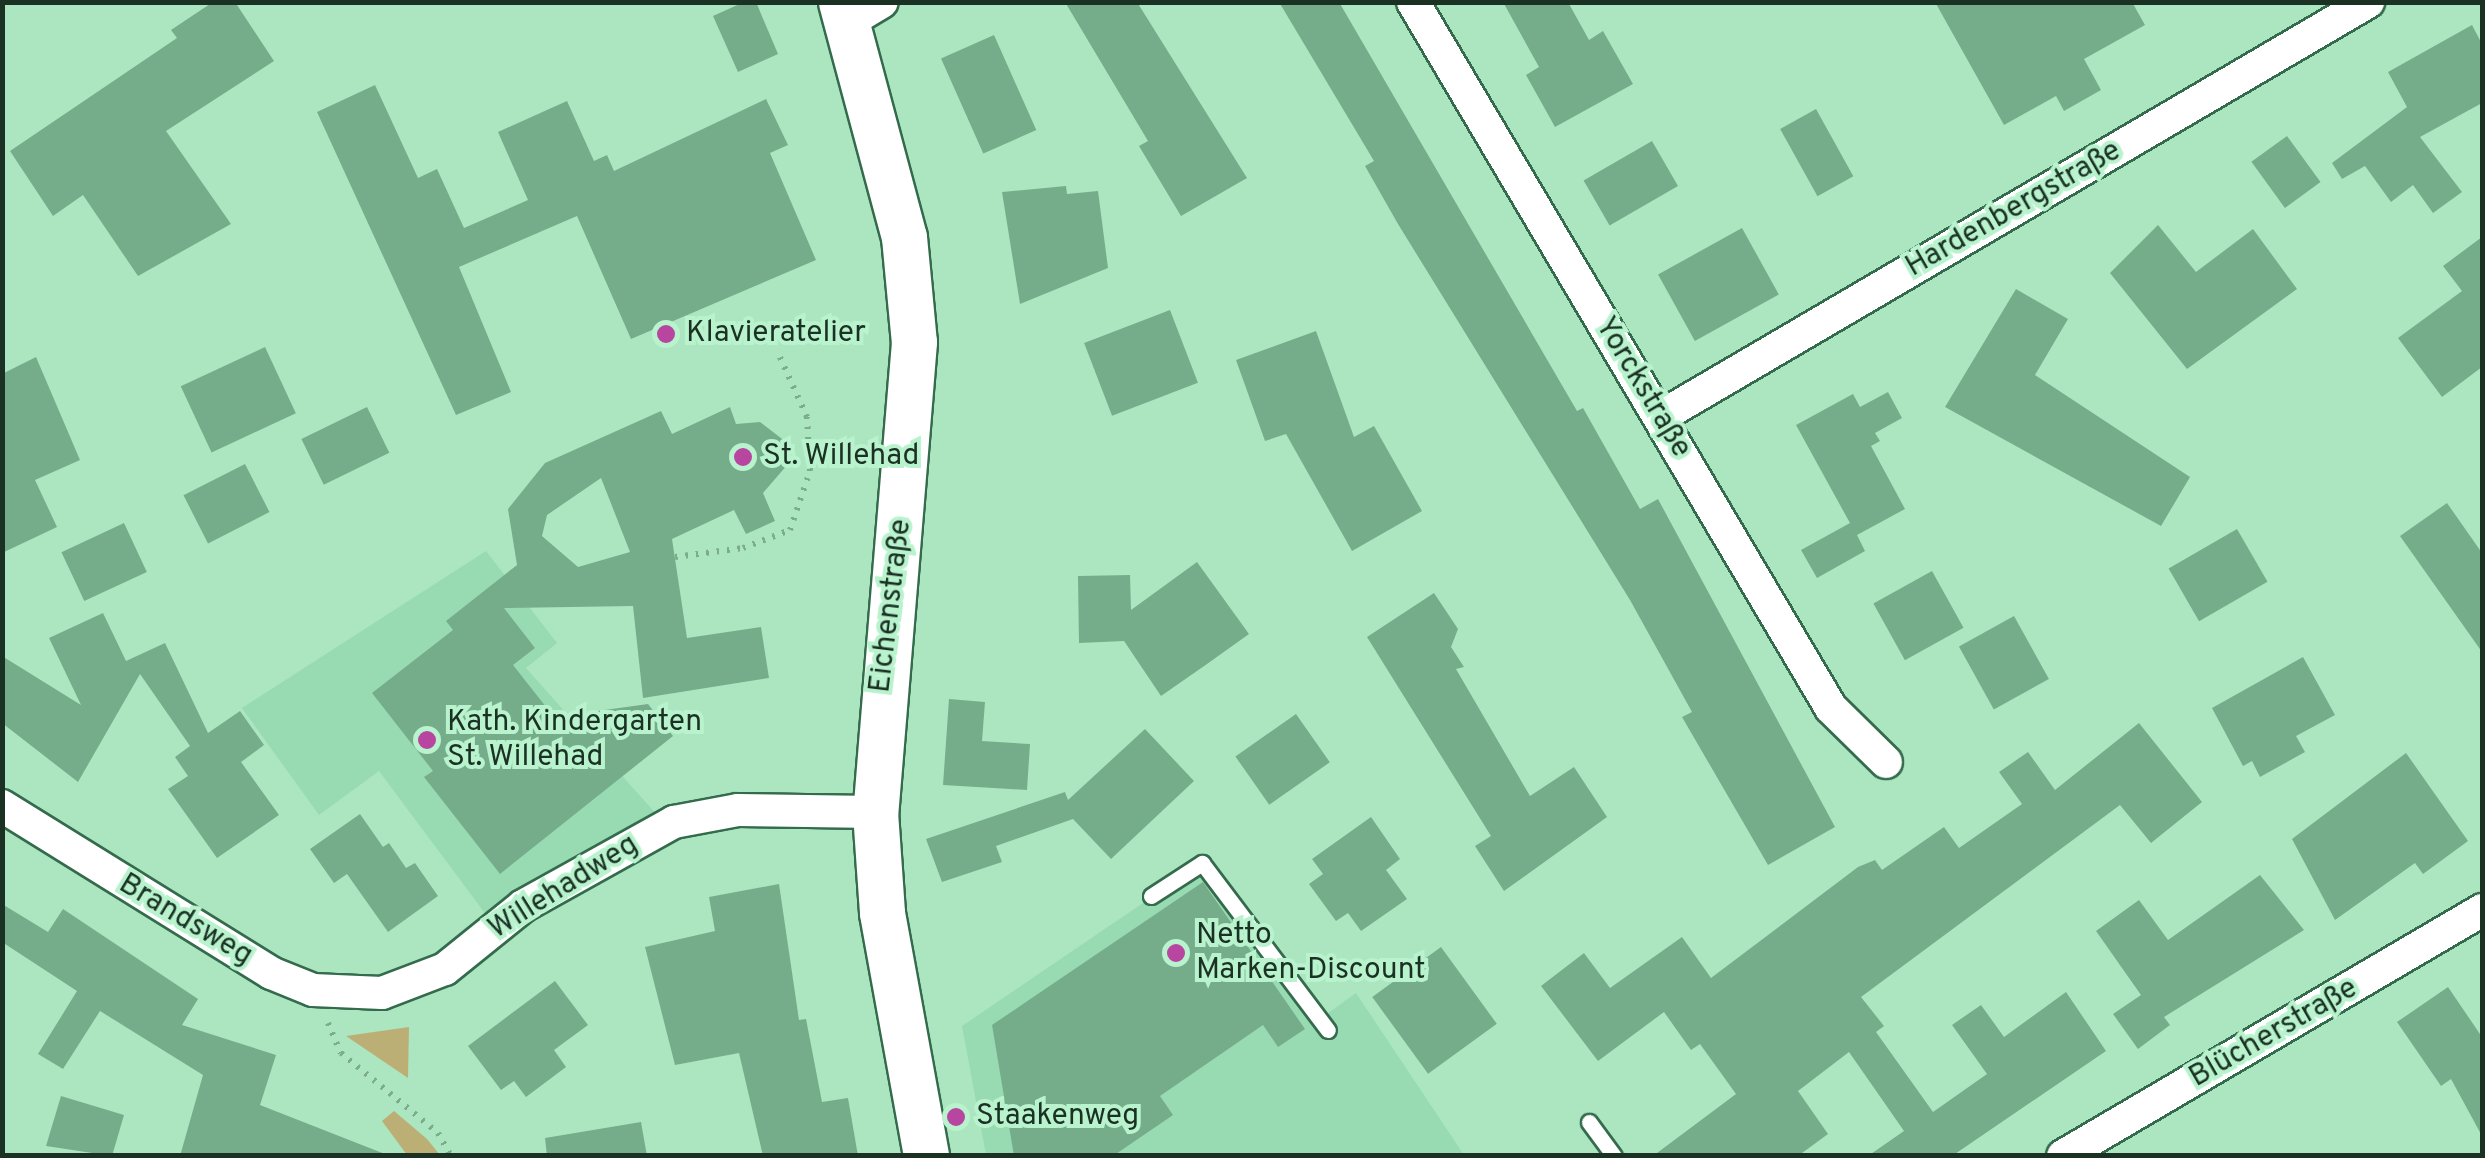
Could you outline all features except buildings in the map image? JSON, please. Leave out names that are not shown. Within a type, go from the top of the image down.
[{"type":"street","name":"Yorckstraße","points":[[1413,2],[1830,708],[1886,762]]},
{"type":"street","name":"Hardenbergstraße","points":[[1660,417],[2368,2]]},
{"type":"street","name":"Eichenstraße","points":[[858,8],[904,237],[914,342],[875,812],[882,913],[926,1156]]},
{"type":"street","name":"Brandsweg","points":[[2,806],[203,932],[313,990],[382,993]]},
{"type":"street","name":"Willehadweg","points":[[382,993],[445,968],[524,906],[674,822],[738,810],[875,812]]},
{"type":"street","name":"Blücherstraße","points":[[2063,1156],[2482,910]]},
{"type":"lane","points":[[1151,896],[1202,863],[1328,1030]]},
{"type":"lane","points":[[1589,1122],[1614,1156]]},
{"type":"path","points":[[675,557],[743,548],[790,530],[810,471],[807,417],[779,355]]},
{"type":"path","points":[[313,990],[342,1053],[438,1133],[452,1156]]},
{"type":"shaded area","name":"Kath. Kindergarten St. Willehad","points":[[486,551],[557,643],[526,668],[667,826],[496,928],[379,771],[319,815],[242,708]]},
{"type":"shaded area","points":[[1202,863],[1320,1019],[1356,993],[1464,1155],[986,1155],[962,1026]]},
{"type":"shaded area","points":[[409,1027],[408,1078],[346,1036]]},
{"type":"shaded area","points":[[394,1111],[440,1155],[407,1155],[382,1121]]},
{"type":"place","name":"Klavieratelier","points":[[666,334]]},
{"type":"place","name":"St. Willehad","points":[[743,457]]},
{"type":"place","name":"Kath. Kindergarten St. Willehad","points":[[427,740]]},
{"type":"place","name":"Netto Marken-Discount","points":[[1176,953]]},
{"type":"place","name":"Staakenweg","points":[[956,1117]]}]
